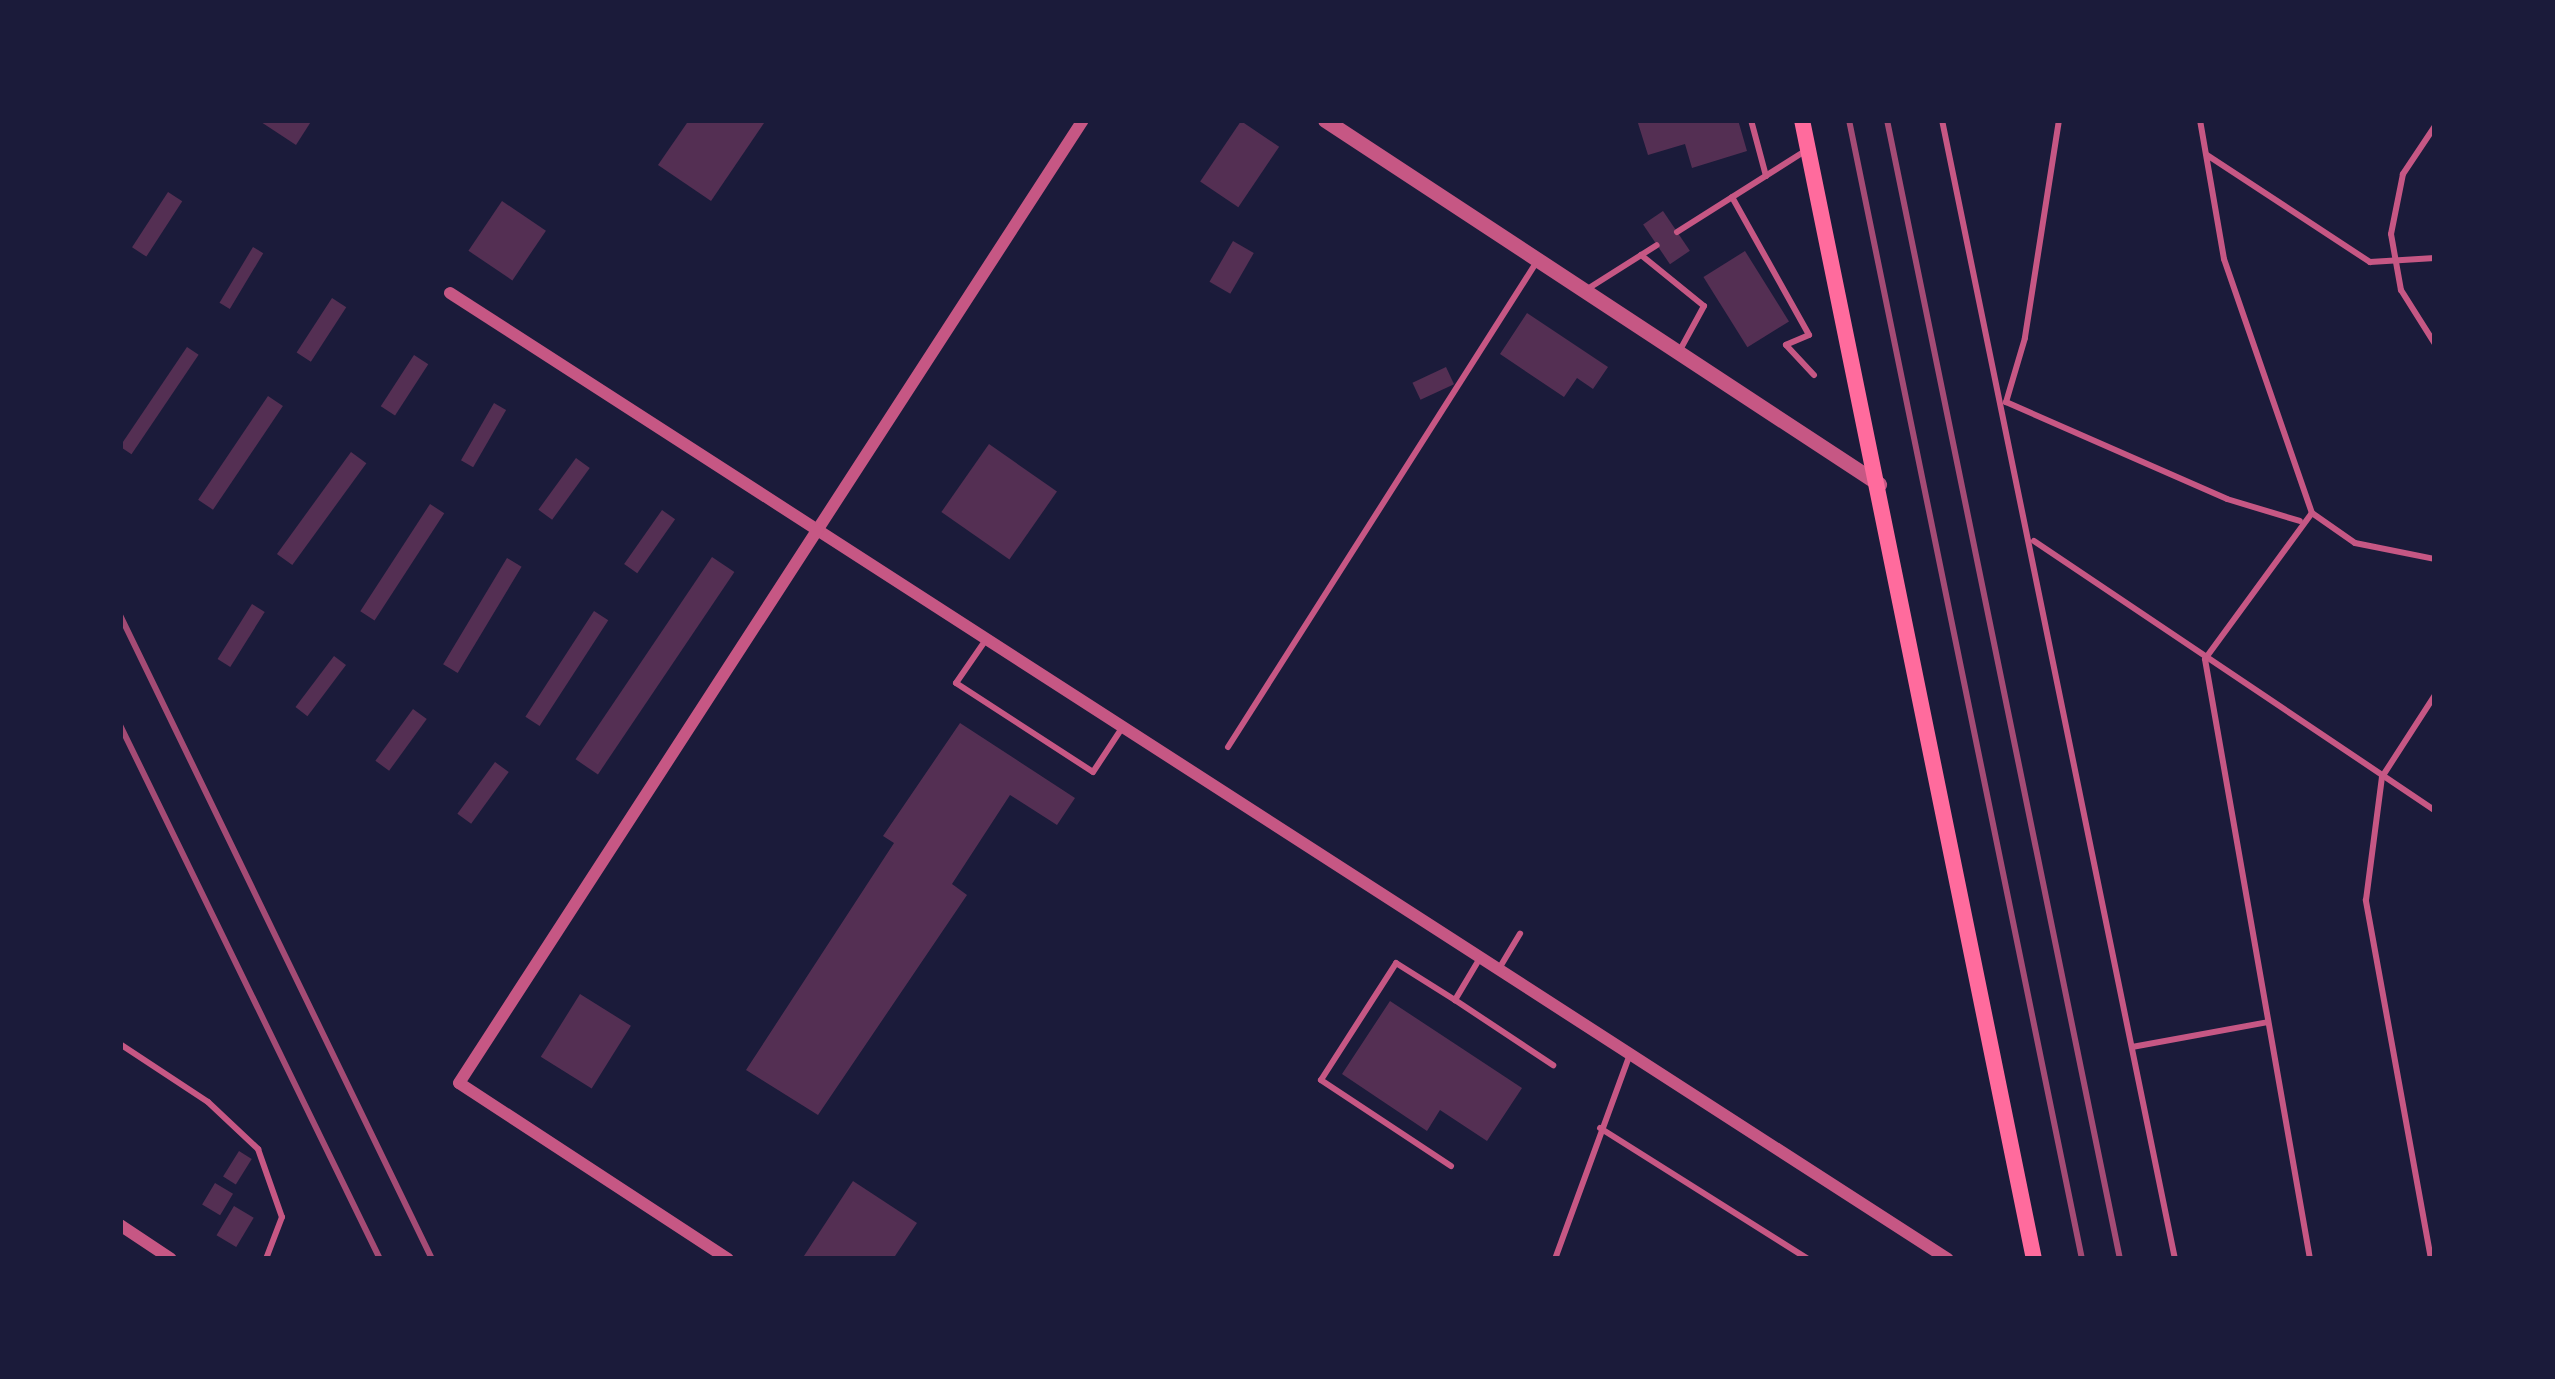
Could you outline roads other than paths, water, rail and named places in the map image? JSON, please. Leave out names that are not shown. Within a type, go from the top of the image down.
[{"type":"main road","points":[[1802,120],[1880,484],[2034,1259]]},
{"type":"street","points":[[728,1259],[460,1084],[1083,120]]},
{"type":"street","points":[[1325,120],[1880,484]]},
{"type":"street","points":[[450,293],[1948,1259]]},
{"type":"street","points":[[120,1225],[171,1259]]},
{"type":"lane","points":[[1751,120],[1766,176]]},
{"type":"lane","points":[[1942,120],[2006,402],[2175,1259]]},
{"type":"lane","points":[[2006,402],[2025,338],[2059,120]]},
{"type":"lane","points":[[2200,120],[2224,259],[2312,513],[2355,543],[2435,559]]},
{"type":"lane","points":[[2435,126],[2394,203],[2393,265],[2411,313],[2435,344]]},
{"type":"lane","points":[[1677,232],[1808,149]]},
{"type":"lane","points":[[2206,155],[2370,262],[2393,265],[2435,258]]},
{"type":"lane","points":[[1732,197],[1810,335],[1786,345],[1814,375]]},
{"type":"lane","points":[[1584,291],[1657,245]]},
{"type":"lane","points":[[1641,255],[1704,305],[1678,353]]},
{"type":"lane","points":[[1228,747],[1538,260]]},
{"type":"lane","points":[[2006,402],[2227,499],[2300,521]]},
{"type":"lane","points":[[2310,1259],[2205,659],[2300,521],[2312,513]]},
{"type":"lane","points":[[2032,539],[2435,810]]},
{"type":"lane","points":[[987,638],[956,683],[1093,772],[1122,728]]},
{"type":"lane","points":[[2432,1259],[2366,900],[2382,777],[2435,695]]},
{"type":"lane","points":[[1498,970],[1520,934]]},
{"type":"lane","points":[[1455,1000],[1480,958]]},
{"type":"lane","points":[[1450,1166],[1321,1080],[1396,963],[1553,1065]]},
{"type":"lane","points":[[2132,1047],[2268,1022]]},
{"type":"lane","points":[[120,1045],[208,1102],[258,1149],[282,1217],[266,1259]]},
{"type":"lane","points":[[1555,1259],[1630,1054]]},
{"type":"lane","points":[[1600,1128],[1808,1259]]},
{"type":"railway","points":[[1849,120],[2082,1259]]},
{"type":"railway","points":[[1887,120],[2120,1259]]},
{"type":"railway","points":[[120,615],[432,1259]]},
{"type":"railway","points":[[120,725],[380,1259]]}]
